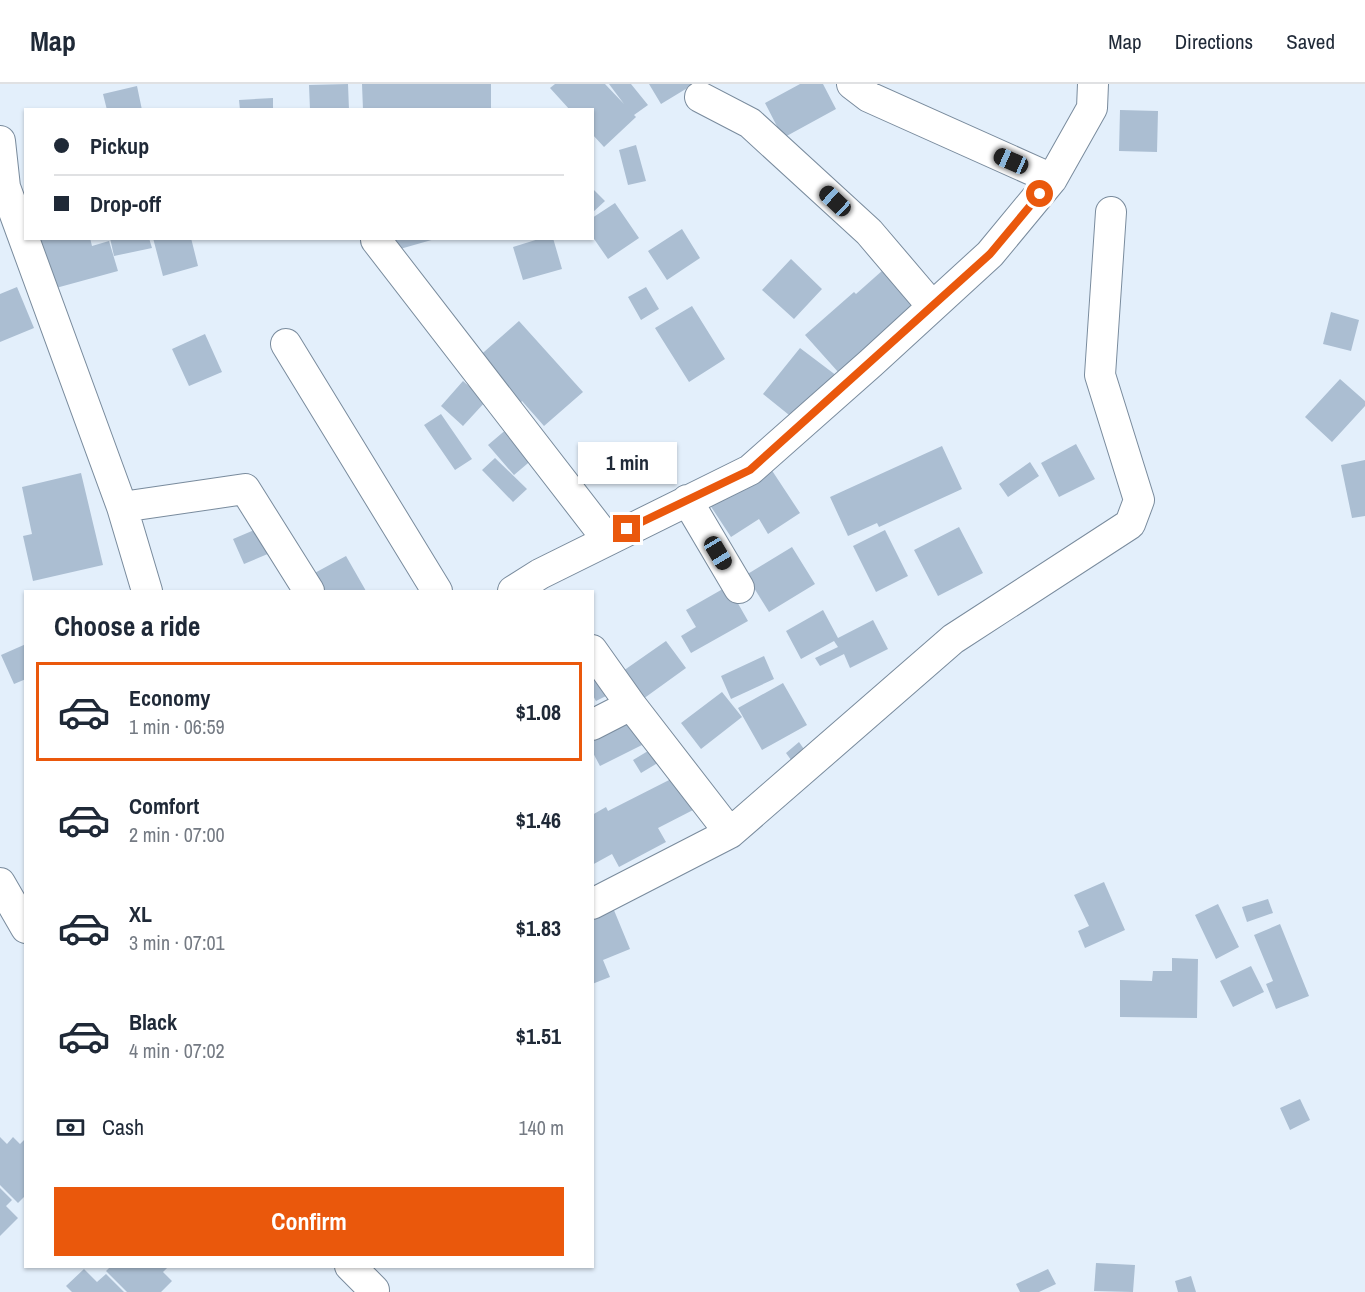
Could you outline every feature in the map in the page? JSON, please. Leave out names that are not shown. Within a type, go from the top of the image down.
[{"type":"street","points":[[852,84],[869,97],[1052,179]]},
{"type":"street","points":[[517,590],[546,582],[607,539],[750,470],[990,254],[1052,179],[1092,108],[1093,84]]},
{"type":"street","points":[[700,97],[750,123],[869,232],[932,306]]},
{"type":"street","points":[[0,141],[24,211]]},
{"type":"street","points":[[594,903],[730,833],[953,639],[1130,524],[1139,500],[1100,375],[1111,212]]},
{"type":"street","points":[[34,240],[122,507],[147,590]]},
{"type":"street","points":[[376,240],[607,539]]},
{"type":"street","points":[[286,344],[435,590]]},
{"type":"street","points":[[122,507],[245,489],[308,590]]},
{"type":"street","points":[[687,500],[739,588]]},
{"type":"street","points":[[594,653],[631,705],[730,833]]},
{"type":"street","points":[[594,724],[631,705]]},
{"type":"street","points":[[0,883],[24,922]]},
{"type":"street","points":[[352,1268],[378,1291]]},
{"type":"building","points":[[348,84],[349,108],[310,108],[309,85]]},
{"type":"building","points":[[362,84],[491,84],[491,108],[363,108]]},
{"type":"building","points":[[555,84],[605,84],[624,104],[609,84],[631,84],[648,105],[634,115],[636,117],[604,147],[594,136],[594,108],[568,108],[550,88]]},
{"type":"building","points":[[649,84],[694,84],[661,104]]},
{"type":"building","points":[[800,84],[823,84],[836,109],[783,138],[765,103]]},
{"type":"building","points":[[137,86],[142,108],[106,108],[103,94]]},
{"type":"building","points":[[273,98],[273,108],[240,108],[239,100]]},
{"type":"building","points":[[1120,110],[1158,111],[1157,152],[1119,151]]},
{"type":"building","points":[[636,145],[646,181],[628,185],[619,150]]},
{"type":"building","points":[[594,190],[605,201],[594,211]]},
{"type":"building","points":[[615,203],[639,238],[608,259],[594,239],[594,217]]},
{"type":"building","points":[[682,229],[700,258],[667,280],[648,251]]},
{"type":"building","points":[[37,240],[90,240],[92,246],[109,241],[118,271],[45,291]]},
{"type":"building","points":[[110,240],[150,240],[152,248],[114,256]]},
{"type":"building","points":[[154,240],[192,240],[198,266],[163,276]]},
{"type":"building","points":[[390,240],[432,240],[393,251]]},
{"type":"building","points":[[536,240],[554,240],[562,269],[523,280],[513,247]]},
{"type":"building","points":[[791,259],[822,289],[794,319],[762,290]]},
{"type":"building","points":[[883,270],[915,306],[839,373],[805,335]]},
{"type":"building","points":[[17,287],[34,328],[0,342],[0,294]]},
{"type":"building","points":[[646,287],[659,309],[641,320],[628,297]]},
{"type":"building","points":[[692,306],[725,359],[689,382],[655,328]]},
{"type":"building","points":[[1331,312],[1359,320],[1351,351],[1323,344]]},
{"type":"building","points":[[519,321],[583,392],[544,426],[522,401],[518,406],[476,359]]},
{"type":"building","points":[[205,334],[222,372],[189,386],[172,349]]},
{"type":"building","points":[[800,348],[837,376],[799,423],[763,394]]},
{"type":"building","points":[[1340,379],[1365,401],[1365,406],[1332,442],[1305,417]]},
{"type":"building","points":[[463,381],[486,401],[463,426],[441,406]]},
{"type":"building","points":[[441,414],[472,459],[455,470],[424,425]]},
{"type":"building","points":[[508,428],[534,458],[514,475],[488,445]]},
{"type":"building","points":[[1076,444],[1095,479],[1059,497],[1041,463]]},
{"type":"building","points":[[942,446],[962,489],[879,527],[877,523],[848,536],[830,497]]},
{"type":"building","points":[[495,458],[527,489],[513,502],[482,470]]},
{"type":"building","points":[[1365,460],[1365,516],[1352,518],[1341,465]]},
{"type":"building","points":[[1030,462],[1039,476],[1008,497],[999,484]]},
{"type":"building","points":[[771,469],[800,513],[768,534],[759,519],[731,537],[706,499]]},
{"type":"building","points":[[81,473],[103,565],[33,581],[23,536],[32,534],[22,487]]},
{"type":"building","points":[[959,527],[983,573],[938,596],[914,550]]},
{"type":"building","points":[[259,528],[270,553],[244,564],[233,539]]},
{"type":"building","points":[[885,530],[908,576],[876,592],[853,546]]},
{"type":"building","points":[[792,547],[815,584],[769,612],[746,575]]},
{"type":"building","points":[[346,556],[365,590],[319,590],[311,575]]},
{"type":"building","points":[[728,586],[748,621],[691,653],[681,636],[696,627],[686,610]]},
{"type":"building","points":[[823,610],[838,638],[873,620],[888,649],[850,668],[844,654],[820,666],[815,658],[838,647],[834,641],[801,659],[786,631]]},
{"type":"building","points":[[666,641],[686,668],[643,699],[623,671]]},
{"type":"building","points":[[24,645],[24,680],[14,684],[1,655]]},
{"type":"building","points":[[764,656],[774,679],[731,699],[721,676]]},
{"type":"building","points":[[594,673],[612,693],[596,701],[594,698]]},
{"type":"building","points":[[783,683],[807,725],[762,750],[738,708]]},
{"type":"building","points":[[722,692],[742,717],[701,749],[681,723]]},
{"type":"building","points":[[628,716],[642,745],[600,766],[594,755],[594,732]]},
{"type":"building","points":[[799,742],[808,755],[794,764],[786,753]]},
{"type":"building","points":[[653,748],[661,761],[641,773],[633,760]]},
{"type":"building","points":[[677,776],[695,809],[658,828],[666,842],[619,867],[612,854],[594,864],[594,814],[606,807],[608,811]]},
{"type":"building","points":[[1104,882],[1125,930],[1085,948],[1078,931],[1089,926],[1074,895]]},
{"type":"building","points":[[1268,899],[1273,913],[1247,922],[1242,907]]},
{"type":"building","points":[[611,903],[630,949],[603,960],[610,977],[594,983],[594,910]]},
{"type":"building","points":[[1218,904],[1239,947],[1216,959],[1195,915]]},
{"type":"building","points":[[1280,924],[1309,996],[1276,1009],[1266,984],[1273,981],[1254,935]]},
{"type":"building","points":[[1172,958],[1198,959],[1197,1018],[1120,1017],[1120,980],[1152,981],[1153,971],[1172,971]]},
{"type":"building","points":[[1251,966],[1264,992],[1233,1007],[1220,981]]},
{"type":"building","points":[[1300,1099],[1310,1120],[1290,1130],[1280,1108]]},
{"type":"building","points":[[0,1137],[7,1144],[13,1137],[20,1144],[24,1140],[24,1197],[18,1203],[0,1185]]},
{"type":"building","points":[[0,1188],[12,1200],[6,1206],[18,1218],[0,1236]]},
{"type":"building","points":[[1096,1263],[1135,1265],[1133,1292],[1094,1291]]},
{"type":"building","points":[[109,1268],[167,1268],[163,1272],[172,1281],[161,1292],[127,1292],[106,1271]]},
{"type":"building","points":[[84,1269],[97,1282],[106,1274],[124,1292],[72,1292],[66,1286]]},
{"type":"building","points":[[1048,1269],[1056,1284],[1039,1292],[1020,1292],[1016,1284]]},
{"type":"building","points":[[1191,1276],[1196,1292],[1178,1292],[1175,1281]]},
{"type":"route","points":[[627,529],[750,470],[990,254],[1040,194]]}]
